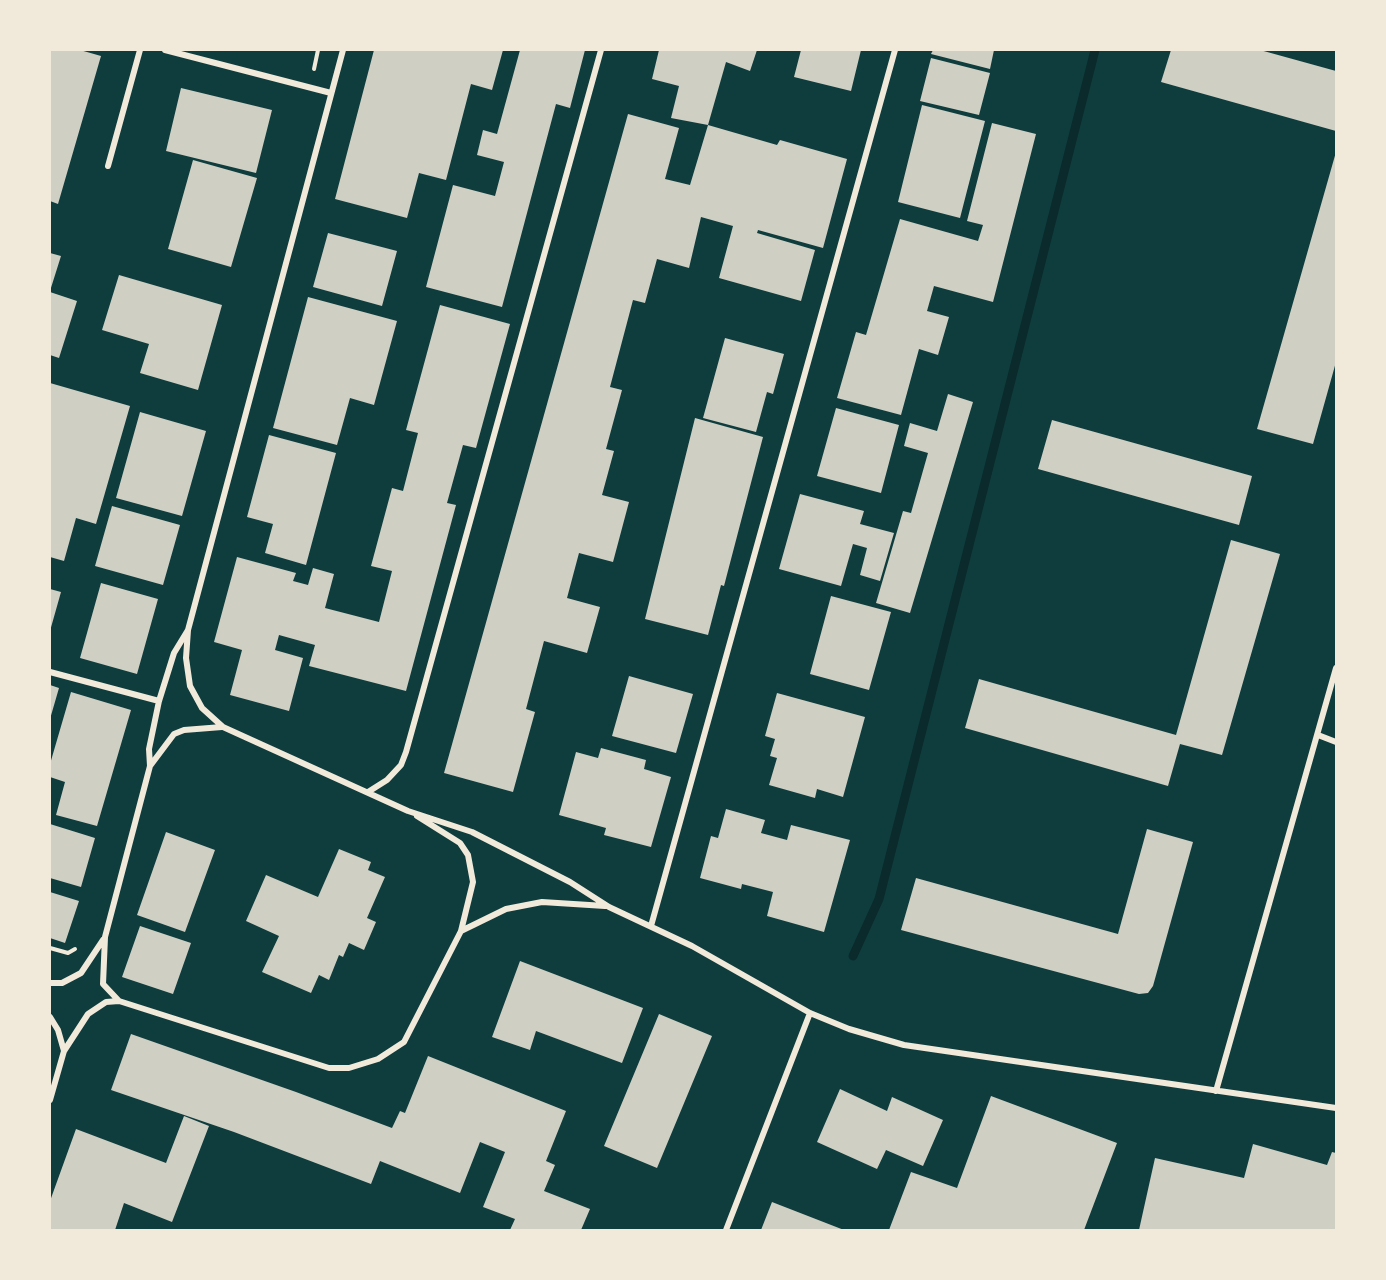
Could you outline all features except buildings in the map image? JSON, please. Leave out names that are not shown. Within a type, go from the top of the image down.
[{"type":"street","points":[[108,166],[140,50]]},
{"type":"street","points":[[165,50],[331,93]]},
{"type":"street","points":[[343,50],[188,630],[186,658],[190,686],[202,708],[223,726],[408,811],[460,843],[468,855],[473,882],[462,931]]},
{"type":"street","points":[[368,792],[387,780],[401,765],[406,752],[601,50]]},
{"type":"street","points":[[651,926],[895,50]]},
{"type":"street","points":[[119,1001],[103,984],[105,937],[150,766],[148,749],[159,701],[174,653],[188,630]]},
{"type":"street","points":[[1216,1091],[1336,668]]},
{"type":"street","points":[[50,672],[159,701]]},
{"type":"street","points":[[150,766],[174,734],[184,730],[223,726]]},
{"type":"street","points":[[1318,735],[1336,742]]},
{"type":"street","points":[[408,811],[472,832],[570,882],[609,907],[651,926],[810,1013],[849,1029],[904,1045],[1336,1108]]},
{"type":"street","points":[[50,1100],[64,1051],[88,1014],[106,1002],[119,1001],[329,1068],[349,1068],[378,1059],[404,1042],[456,938],[462,931],[506,909],[542,902],[609,907]]},
{"type":"street","points":[[50,983],[62,983],[81,973],[105,937]]},
{"type":"street","points":[[726,1230],[810,1013]]},
{"type":"street","points":[[50,1017],[58,1030],[64,1051]]},
{"type":"waterway","points":[[853,956],[879,899],[1095,50]]}]
